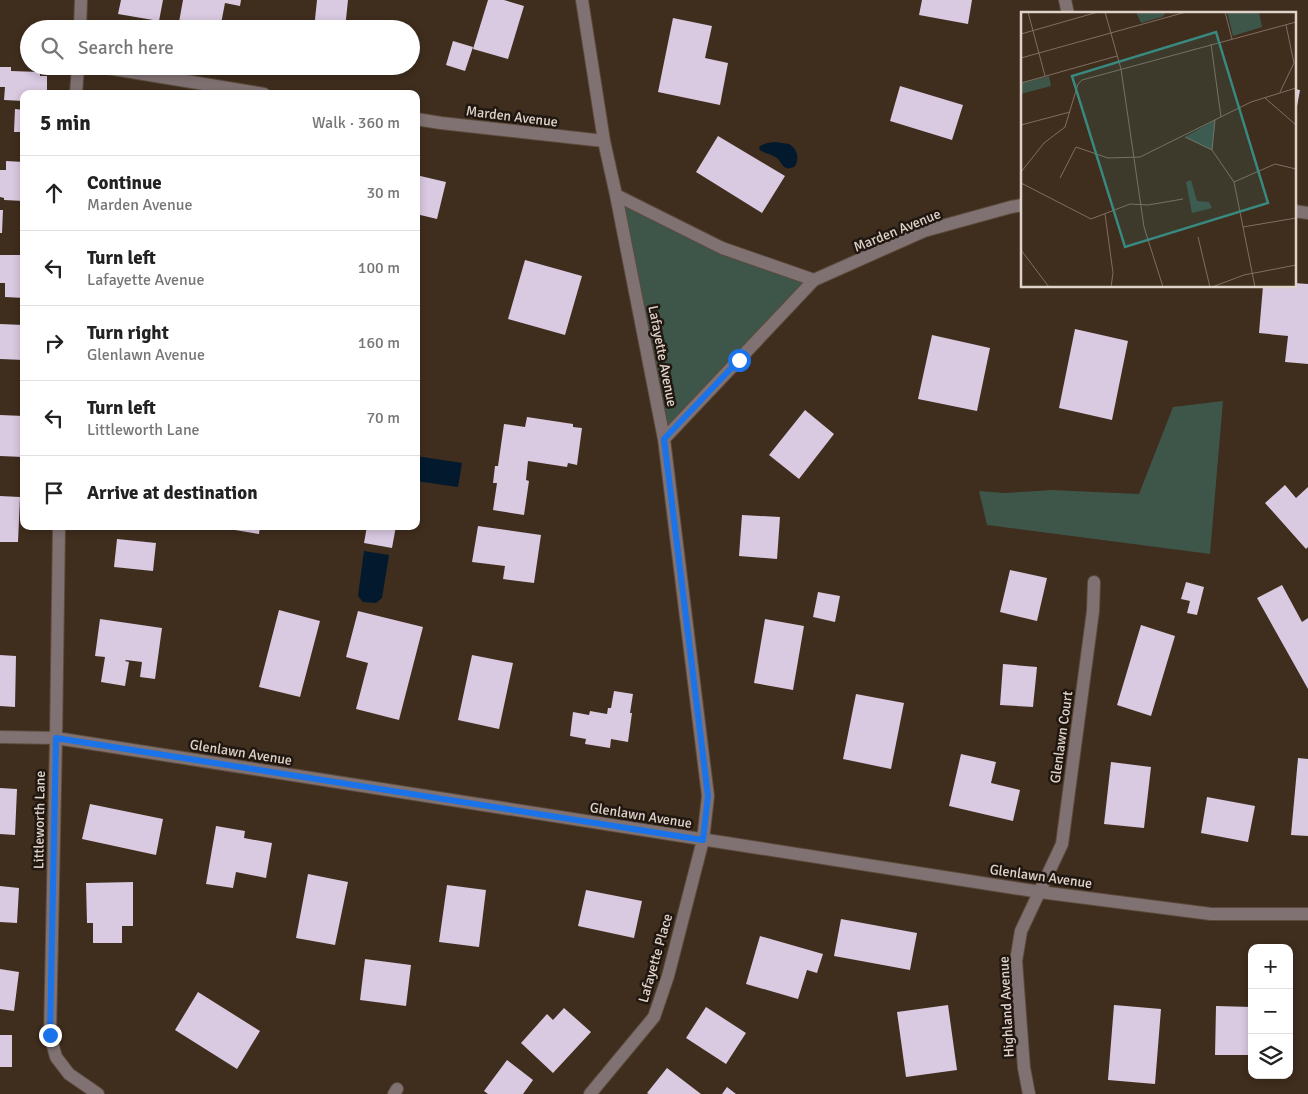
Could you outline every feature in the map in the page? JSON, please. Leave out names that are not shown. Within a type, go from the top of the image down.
[{"type":"street","points":[[80,20],[81,0]]},
{"type":"street","name":"Lafayette Avenue","points":[[582,0],[604,141],[664,439],[708,796],[703,840]]},
{"type":"street","points":[[76,90],[77,75]]},
{"type":"street","points":[[149,75],[240,90]]},
{"type":"street","name":"Marden Avenue","points":[[420,120],[604,141]]},
{"type":"street","points":[[616,195],[722,248],[814,280]]},
{"type":"street","name":"Marden Avenue","points":[[664,439],[814,280],[924,232],[1021,205]]},
{"type":"street","name":"Littleworth Lane","points":[[59,530],[50,1035],[56,1057],[60,1063],[70,1074],[98,1094]]},
{"type":"street","name":"Glenlawn Court","points":[[1040,892],[1062,844],[1092,611],[1094,582]]},
{"type":"street","name":"Glenlawn Avenue","points":[[0,738],[56,738],[1040,892],[1211,914],[1308,914]]},
{"type":"street","name":"Lafayette Place","points":[[590,1094],[654,1017],[668,976],[703,840]]},
{"type":"street","name":"Highland Avenue","points":[[1029,1094],[1024,1068],[1016,961],[1021,932],[1040,892]]},
{"type":"green space","points":[[616,195],[722,248],[814,280],[664,439]]},
{"type":"green space","points":[[1223,401],[1210,554],[987,525],[979,491],[1004,493],[1052,490],[1139,494],[1173,407]]},
{"type":"water","points":[[775,142],[792,146],[797,158],[794,167],[784,167],[777,158],[759,149],[760,146]]},
{"type":"water","points":[[420,457],[462,463],[458,487],[420,482]]},
{"type":"water","points":[[364,551],[389,555],[382,598],[376,603],[363,602],[358,596]]},
{"type":"building","points":[[121,0],[163,0],[159,20],[118,14]]},
{"type":"building","points":[[183,0],[241,0],[240,6],[225,3],[222,20],[179,20]]},
{"type":"building","points":[[317,0],[348,0],[346,20],[315,20]]},
{"type":"building","points":[[488,0],[504,0],[524,6],[508,59],[473,49]]},
{"type":"building","points":[[922,0],[972,0],[968,24],[919,15]]},
{"type":"building","points":[[673,18],[712,26],[705,58],[728,63],[720,105],[658,92]]},
{"type":"building","points":[[453,41],[473,47],[465,71],[446,65]]},
{"type":"building","points":[[0,67],[11,67],[11,71],[20,71],[20,75],[47,76],[47,90],[20,90],[20,101],[4,100],[5,87],[0,87]]},
{"type":"building","points":[[900,86],[963,105],[952,140],[890,121]]},
{"type":"building","points":[[1296,89],[1300,90],[1296,112]]},
{"type":"building","points":[[15,109],[20,110],[20,132],[14,132]]},
{"type":"building","points":[[718,136],[785,176],[762,213],[696,172]]},
{"type":"building","points":[[6,161],[20,162],[20,201],[4,200],[4,198],[0,197],[0,170],[6,170]]},
{"type":"building","points":[[420,176],[446,182],[437,219],[420,215]]},
{"type":"building","points":[[0,210],[3,210],[2,233],[0,233]]},
{"type":"building","points":[[0,255],[20,255],[20,298],[5,297],[5,283],[0,283]]},
{"type":"building","points":[[525,260],[582,276],[565,335],[508,319]]},
{"type":"building","points":[[1296,283],[1308,284],[1308,364],[1285,362],[1288,336],[1259,333],[1263,288],[1296,288]]},
{"type":"building","points":[[0,324],[20,325],[20,360],[0,359]]},
{"type":"building","points":[[1075,329],[1128,341],[1112,420],[1059,408]]},
{"type":"building","points":[[932,335],[990,348],[977,411],[918,399]]},
{"type":"building","points":[[805,410],[834,434],[799,479],[769,455]]},
{"type":"building","points":[[0,415],[20,416],[20,457],[0,456]]},
{"type":"building","points":[[527,417],[573,424],[573,427],[582,428],[577,465],[568,463],[567,467],[528,461],[526,480],[529,481],[524,515],[493,510],[497,483],[493,483],[495,466],[498,466],[504,424],[525,427]]},
{"type":"building","points":[[1285,485],[1296,498],[1308,487],[1308,547],[1306,549],[1265,503]]},
{"type":"building","points":[[0,496],[20,497],[18,542],[0,542]]},
{"type":"building","points":[[742,515],[780,517],[777,559],[739,556]]},
{"type":"building","points":[[478,526],[541,535],[534,583],[503,579],[505,566],[472,562]]},
{"type":"building","points":[[235,530],[260,530],[259,534]]},
{"type":"building","points":[[366,530],[395,530],[392,548],[364,543]]},
{"type":"building","points":[[117,539],[156,543],[153,571],[114,567]]},
{"type":"building","points":[[1010,570],[1047,578],[1037,621],[1000,612]]},
{"type":"building","points":[[1186,582],[1204,587],[1197,615],[1187,613],[1190,601],[1181,599]]},
{"type":"building","points":[[1282,585],[1302,622],[1308,618],[1308,689],[1257,598]]},
{"type":"building","points":[[818,592],[840,596],[835,622],[813,617]]},
{"type":"building","points":[[279,610],[320,621],[300,697],[259,687]]},
{"type":"building","points":[[358,611],[423,627],[399,720],[356,709],[368,663],[346,657]]},
{"type":"building","points":[[100,619],[162,628],[155,679],[140,677],[142,662],[126,660],[129,662],[125,686],[101,682],[105,657],[95,656]]},
{"type":"building","points":[[765,619],[804,626],[793,690],[754,683]]},
{"type":"building","points":[[1141,625],[1175,636],[1151,716],[1117,705]]},
{"type":"building","points":[[0,655],[16,656],[15,707],[0,706]]},
{"type":"building","points":[[472,655],[513,663],[499,729],[458,720]]},
{"type":"building","points":[[1003,664],[1037,667],[1033,707],[1000,705]]},
{"type":"building","points":[[614,691],[633,694],[628,742],[611,739],[610,748],[585,744],[586,739],[570,736],[573,712],[589,715],[590,711],[607,714],[608,708],[611,708]]},
{"type":"building","points":[[856,694],[904,703],[891,769],[843,759]]},
{"type":"building","points":[[961,754],[996,762],[991,783],[1020,790],[1013,821],[949,806]]},
{"type":"building","points":[[1298,758],[1308,759],[1308,836],[1291,835]]},
{"type":"building","points":[[1111,762],[1151,767],[1144,828],[1104,824]]},
{"type":"building","points":[[0,788],[17,789],[15,835],[0,834]]},
{"type":"building","points":[[1207,797],[1255,806],[1248,842],[1201,833]]},
{"type":"building","points":[[90,804],[163,819],[156,855],[82,839]]},
{"type":"building","points":[[216,826],[245,831],[244,838],[272,843],[266,878],[236,872],[233,888],[206,884]]},
{"type":"building","points":[[308,874],[348,882],[335,945],[296,938]]},
{"type":"building","points":[[133,882],[133,926],[122,926],[122,943],[93,943],[93,923],[87,923],[86,883]]},
{"type":"building","points":[[447,885],[486,890],[479,947],[439,942]]},
{"type":"building","points":[[0,886],[19,888],[17,923],[0,922]]},
{"type":"building","points":[[586,890],[642,901],[634,938],[578,926]]},
{"type":"building","points":[[841,919],[917,933],[910,970],[834,956]]},
{"type":"building","points":[[760,936],[823,954],[817,973],[807,970],[798,999],[746,984]]},
{"type":"building","points":[[365,959],[411,965],[406,1006],[360,1000]]},
{"type":"building","points":[[0,969],[19,972],[14,1011],[0,1009]]},
{"type":"building","points":[[198,992],[260,1031],[237,1069],[175,1030]]},
{"type":"building","points":[[948,1005],[957,1070],[906,1077],[897,1012]]},
{"type":"building","points":[[1114,1005],[1161,1009],[1155,1084],[1108,1080]]},
{"type":"building","points":[[1216,1006],[1248,1007],[1248,1055],[1215,1055]]},
{"type":"building","points":[[706,1007],[746,1033],[726,1064],[686,1038]]},
{"type":"building","points":[[564,1008],[591,1032],[553,1073],[521,1043],[547,1014],[553,1020]]},
{"type":"building","points":[[0,1035],[12,1035],[12,1067],[0,1067]]},
{"type":"building","points":[[507,1060],[533,1080],[523,1094],[488,1094],[484,1091]]},
{"type":"building","points":[[667,1068],[701,1094],[647,1093]]},
{"type":"building","points":[[727,1087],[736,1094],[722,1094]]},
{"type":"route","points":[[50,1035],[56,738],[703,840],[708,796],[664,439],[739,360]]}]
